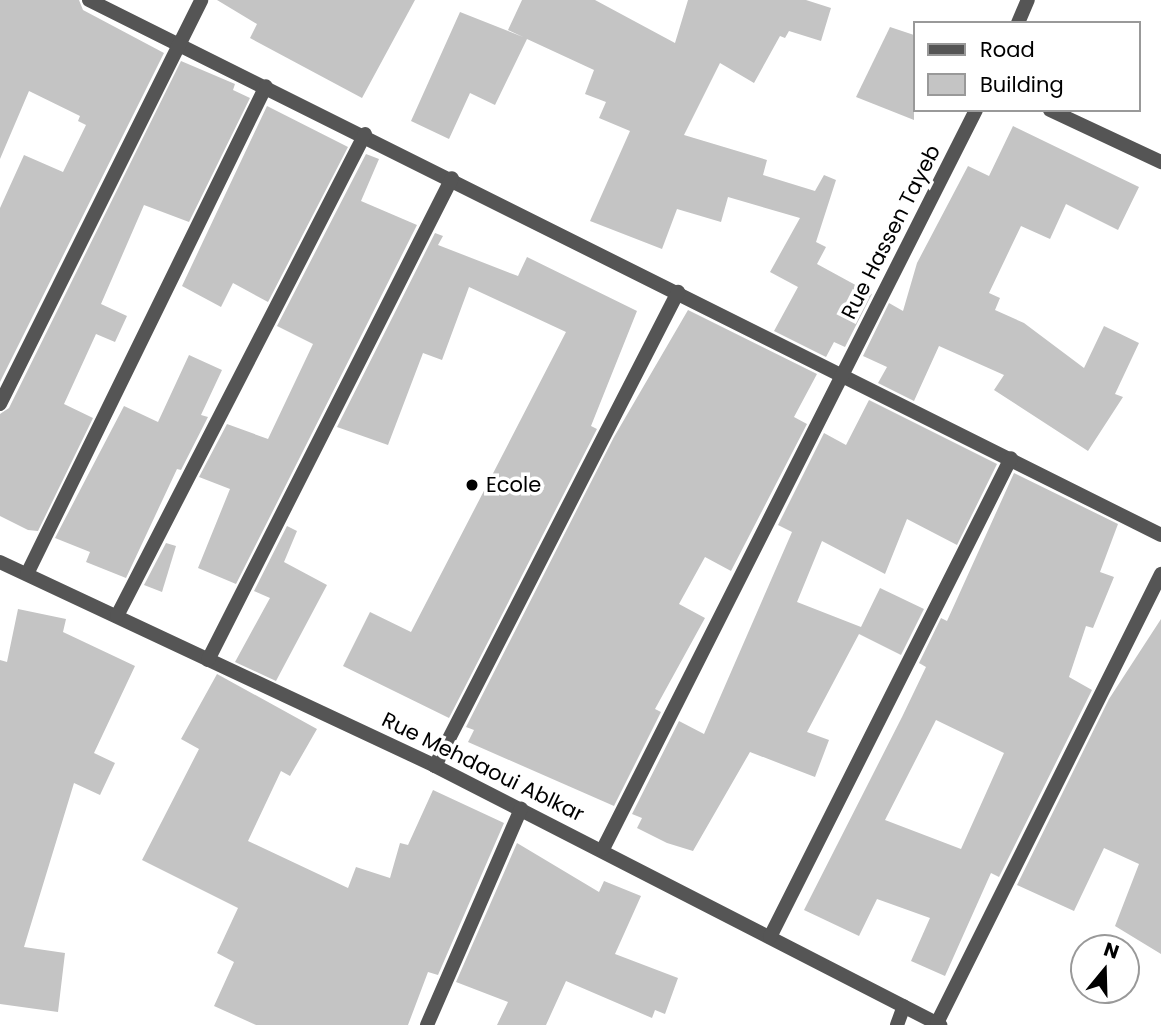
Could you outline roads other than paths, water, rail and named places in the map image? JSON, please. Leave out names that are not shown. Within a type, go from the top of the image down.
[{"type":"street","points":[[89,0],[365,134],[1161,536]]},
{"type":"street","points":[[0,404],[201,0]]},
{"type":"street","points":[[1019,21],[1028,0]]},
{"type":"street","points":[[27,574],[266,86]]},
{"type":"street","name":"Rue Hassen Tayeb","points":[[603,849],[975,112]]},
{"type":"street","points":[[1054,112],[1161,162]]},
{"type":"street","points":[[117,616],[365,134]]},
{"type":"street","points":[[208,660],[452,178]]},
{"type":"street","points":[[435,766],[678,292]]},
{"type":"street","points":[[770,937],[1011,458]]},
{"type":"street","name":"Rue Mehdaoui Ablkar","points":[[0,562],[435,766],[603,849],[939,1024]]},
{"type":"street","points":[[939,1024],[1161,574]]},
{"type":"street","points":[[427,1025],[521,809]]},
{"type":"street","points":[[897,1025],[904,1006]]},
{"type":"place","name":"Ecole","points":[[472,485]]}]
